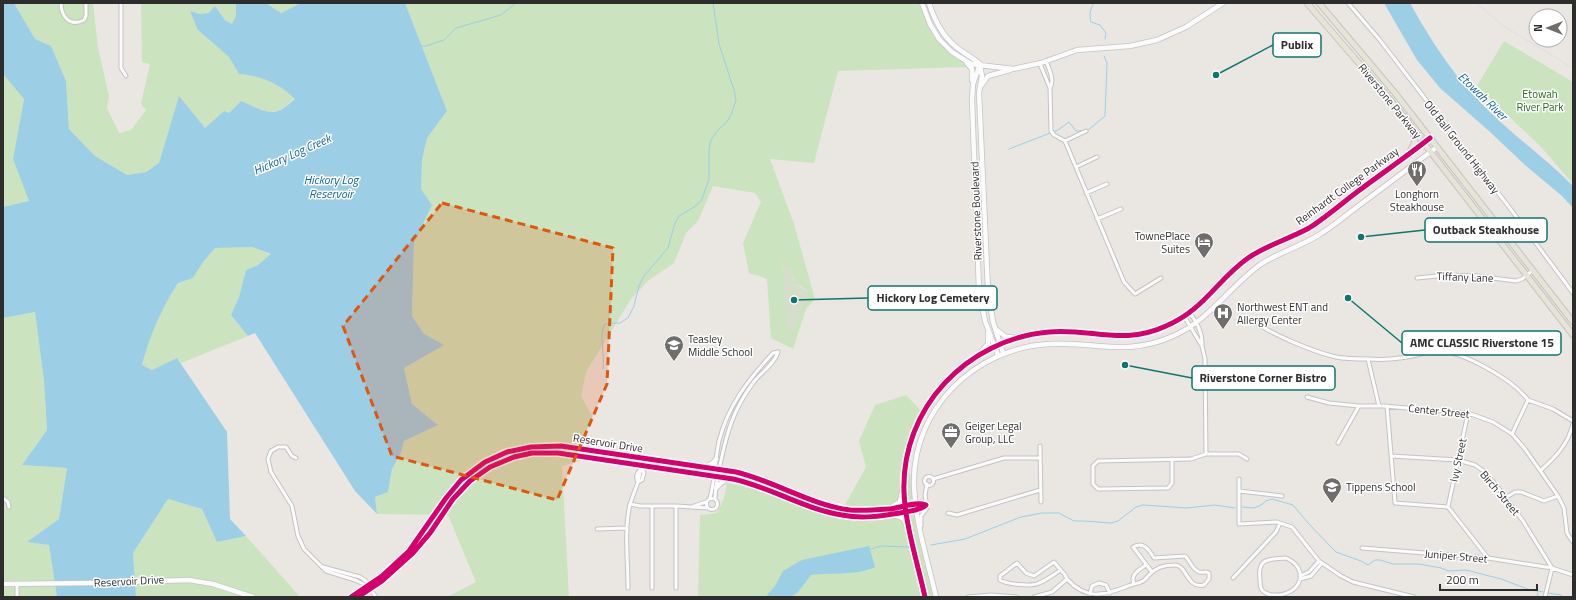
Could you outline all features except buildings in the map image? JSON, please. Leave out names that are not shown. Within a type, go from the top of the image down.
[{"type":"main road","name":"Riverstone Parkway","points":[[1307,3],[1372,78],[1573,335]]},
{"type":"main road","name":"Riverstone Parkway","points":[[1319,3],[1376,69],[1573,322]]},
{"type":"main road","points":[[1409,154],[1415,141],[1412,129]]},
{"type":"street","points":[[61,3],[63,15],[66,20],[73,22],[80,22],[84,20],[86,16],[86,3]]},
{"type":"street","points":[[121,3],[121,68],[126,76]]},
{"type":"street","points":[[922,3],[928,19],[939,39],[952,52],[971,64],[1013,69]]},
{"type":"street","points":[[929,3],[939,27],[954,46],[980,64]]},
{"type":"street","points":[[980,90],[988,76],[1040,64],[1077,50],[1130,46],[1157,40],[1186,27],[1223,3]]},
{"type":"street","name":"Old Ball Ground Highway","points":[[1348,3],[1389,51],[1532,237],[1573,293]]},
{"type":"street","points":[[964,60],[972,69],[973,88]]},
{"type":"street","points":[[1046,61],[1051,75],[1052,84],[1050,88],[1051,131],[1054,135],[1065,140],[1124,282],[1135,294],[1161,278]]},
{"type":"street","name":"Riverstone Boulevard","points":[[980,64],[976,74],[972,100],[979,285],[981,303],[987,325],[995,346],[1001,354]]},
{"type":"street","name":"Riverstone Boulevard","points":[[980,64],[982,76],[980,90],[988,290],[995,328],[1001,344],[1001,354]]},
{"type":"street","points":[[1040,64],[1050,88]]},
{"type":"street","points":[[1065,140],[1086,131]]},
{"type":"street","name":"Reinhardt College Parkway","points":[[925,597],[906,509],[904,476],[908,452],[913,435],[928,403],[951,375],[980,354],[995,346],[1019,338],[1053,332],[1133,336],[1161,328],[1184,316],[1204,301],[1246,260],[1258,252],[1308,228],[1430,138]]},
{"type":"street","name":"Reinhardt College Parkway","points":[[936,597],[916,507],[914,485],[917,457],[922,440],[934,414],[951,390],[966,375],[983,363],[1001,354],[1022,348],[1049,344],[1116,348],[1137,347],[1165,340],[1197,323],[1245,277],[1262,264],[1317,236],[1437,147]]},
{"type":"street","points":[[1076,167],[1097,157]]},
{"type":"street","points":[[1086,193],[1107,184]]},
{"type":"street","points":[[1097,219],[1121,209]]},
{"type":"street","name":"Tiffany Lane","points":[[1417,278],[1447,275],[1477,276],[1516,281],[1533,270]]},
{"type":"street","points":[[1190,312],[1197,323],[1203,339],[1206,454]]},
{"type":"street","points":[[1184,316],[1202,346]]},
{"type":"street","points":[[1255,322],[1263,328],[1291,341],[1336,357],[1368,359],[1412,356],[1436,351],[1456,354],[1498,374],[1511,383],[1528,400],[1553,409],[1573,422],[1569,435],[1560,452],[1541,470]]},
{"type":"street","points":[[980,354],[988,344],[989,340],[987,325]]},
{"type":"street","points":[[995,328],[1006,337],[1019,338]]},
{"type":"street","points":[[694,506],[706,502],[710,498],[716,476],[724,442],[734,414],[741,399],[754,380],[776,358],[778,352],[773,353],[764,362],[750,378],[736,398],[720,436],[716,459],[717,470]]},
{"type":"street","points":[[1368,359],[1379,406]]},
{"type":"street","name":"Center Street","points":[[1307,397],[1329,403],[1359,406],[1387,406],[1468,413],[1494,422],[1512,434],[1541,470],[1564,508],[1567,533],[1573,542]]},
{"type":"street","points":[[1512,434],[1528,400]]},
{"type":"street","points":[[1338,443],[1359,406]]},
{"type":"street","points":[[1387,406],[1395,503],[1448,507],[1488,558]]},
{"type":"street","name":"Ivy Street","points":[[1448,507],[1468,413]]},
{"type":"street","points":[[296,458],[292,456],[286,447],[280,446],[271,451],[268,459],[272,474],[292,506],[298,536],[302,546],[322,567],[358,576],[366,581],[376,597]]},
{"type":"street","name":"Reservoir Drive","points":[[358,597],[409,550],[446,498],[461,480],[490,459],[519,449],[561,446],[717,470],[758,478],[836,507],[860,511],[906,509]]},
{"type":"street","points":[[1040,446],[1041,502]]},
{"type":"street","name":"Reservoir Drive","points":[[351,597],[392,574],[412,554],[465,486],[496,464],[520,455],[552,452],[642,467],[728,478],[750,483],[819,509],[836,514],[858,517],[887,515],[916,507]]},
{"type":"street","points":[[1172,459],[1172,483],[1168,488],[1098,489],[1093,484],[1093,466],[1098,461],[1172,459],[1191,459],[1206,454],[1239,454],[1247,459]]},
{"type":"street","name":"Birch Street","points":[[1391,456],[1458,460],[1475,465],[1485,472],[1500,489],[1523,521],[1552,568]]},
{"type":"street","points":[[926,484],[932,485],[934,480],[1004,458],[1040,458]]},
{"type":"street","points":[[628,588],[628,512],[638,482],[642,480],[644,473],[642,467],[643,459]]},
{"type":"street","points":[[704,468],[710,466],[716,459]]},
{"type":"street","points":[[638,482],[636,478],[642,467]]},
{"type":"street","points":[[630,504],[652,506],[694,506],[711,509],[716,507],[717,502],[715,499],[716,476]]},
{"type":"street","points":[[885,509],[898,505],[900,502],[904,476]]},
{"type":"street","points":[[920,530],[921,516],[926,510],[924,490],[926,484],[925,481],[927,478],[931,477],[934,480]]},
{"type":"street","points":[[716,488],[728,478]]},
{"type":"street","points":[[1238,479],[1239,524],[1280,523],[1292,527],[1321,562],[1340,576],[1353,582],[1414,597]]},
{"type":"street","points":[[948,513],[957,515],[1040,490]]},
{"type":"street","points":[[1239,491],[1282,496]]},
{"type":"street","points":[[1505,498],[1515,492],[1521,492],[1544,501],[1558,496]]},
{"type":"street","points":[[3,498],[8,502],[9,507]]},
{"type":"street","points":[[710,498],[715,499]]},
{"type":"street","points":[[706,502],[708,508]]},
{"type":"street","points":[[916,507],[926,505]]},
{"type":"street","points":[[652,506],[652,588]]},
{"type":"street","points":[[676,506],[676,588]]},
{"type":"street","points":[[887,515],[899,516],[903,518],[911,535]]},
{"type":"street","points":[[1234,578],[1276,532],[1280,523]]},
{"type":"street","points":[[597,529],[627,528]]},
{"type":"street","points":[[1061,570],[1039,584],[1012,583],[1003,582],[1000,580],[1000,576],[1018,563],[1026,573],[1034,576],[1054,562],[1061,570],[1066,579],[1078,589],[1090,594],[1100,595],[1110,593],[1143,581],[1152,572],[1164,567],[1175,565],[1180,567],[1192,583],[1196,585],[1204,586],[1209,579],[1209,573],[1206,571],[1200,572],[1195,570],[1186,556],[1154,558],[1145,546],[1140,544],[1134,546],[1133,547],[1152,572]]},
{"type":"street","name":"Juniper Street","points":[[1362,548],[1488,558],[1552,568],[1573,575]]},
{"type":"street","points":[[1286,558],[1292,560],[1298,566],[1300,578],[1297,587],[1290,593],[1281,596],[1271,595],[1264,592],[1261,588],[1259,570],[1266,560],[1286,558]]},
{"type":"street","points":[[1300,578],[1311,576],[1321,562]]},
{"type":"street","points":[[1134,584],[1134,574],[1146,565]]},
{"type":"street","points":[[1544,597],[1552,568]]},
{"type":"street","points":[[1034,597],[1052,592],[1066,579]]},
{"type":"street","name":"Reservoir Drive","points":[[3,584],[189,580],[213,584],[252,597]]},
{"type":"street","points":[[1090,594],[1092,586],[1099,583],[1106,585],[1110,593]]},
{"type":"street","points":[[17,584],[17,597]]},
{"type":"street","points":[[968,597],[991,595],[1016,597]]},
{"type":"highlighted area","points":[[442,203],[613,248],[607,384],[557,500],[392,456],[343,326]]},
{"type":"green space","points":[[14,3],[93,3],[98,48],[109,96],[107,108],[119,133],[131,130],[146,110],[141,104],[150,64],[142,62],[141,3],[236,3],[236,16],[232,24],[225,20],[215,6],[210,13],[199,14],[198,30],[229,57],[239,74],[254,76],[269,81],[283,88],[295,98],[275,112],[263,111],[241,101],[229,113],[224,111],[205,128],[179,97],[159,163],[146,172],[127,175],[95,156],[69,129],[66,81],[51,46],[35,39]]},
{"type":"green space","points":[[266,3],[301,3],[281,13]]},
{"type":"green space","points":[[405,3],[925,3],[937,34],[949,49],[976,68],[964,67],[838,71],[814,163],[770,159],[794,224],[815,299],[806,309],[793,349],[771,338],[767,279],[749,273],[743,243],[761,202],[755,193],[713,186],[698,221],[686,233],[674,263],[649,280],[631,299],[586,372],[581,396],[592,416],[582,444],[583,460],[562,466],[569,597],[447,597],[476,582],[448,515],[377,514],[375,497],[388,492],[392,469],[401,453],[404,441],[438,425],[412,404],[404,368],[424,334],[412,316],[414,243],[432,205],[421,189],[422,160],[427,138],[447,111]],"holes":[[[782,265],[788,268],[796,283],[808,291],[792,330]]]},
{"type":"green space","name":"Etowah River Park","points":[[1504,41],[1573,82],[1573,184],[1541,147],[1477,86]]},
{"type":"green space","points":[[3,74],[24,99],[13,159],[29,201],[3,207]]},
{"type":"green space","points":[[252,247],[272,255],[258,265],[246,270],[239,297],[231,315],[248,336],[181,363],[177,358],[152,370],[142,366],[156,323],[178,283],[193,278],[203,262],[215,248]]},
{"type":"green space","points":[[785,263],[796,283],[808,291],[792,331],[789,331],[787,327],[782,265]]},
{"type":"green space","points":[[35,312],[44,381],[47,430],[22,465],[67,468],[59,519],[27,542],[49,545],[57,597],[3,597],[3,318]]},
{"type":"green space","points":[[906,395],[923,413],[910,442],[905,467],[910,474],[916,529],[933,597],[698,597],[700,515],[717,513],[724,498],[727,483],[845,505],[866,467],[859,441],[875,405]]},
{"type":"green space","points":[[168,499],[202,509],[217,542],[246,536],[300,597],[136,597],[133,553]]},
{"type":"water","name":"Hickory Log Reservoir","points":[[3,3],[14,3],[35,39],[51,46],[66,81],[69,129],[95,156],[127,175],[146,172],[159,163],[179,96],[205,128],[224,111],[229,113],[241,101],[263,111],[275,112],[281,110],[295,99],[283,89],[269,81],[254,76],[239,74],[229,57],[198,30],[190,11],[199,14],[209,13],[215,6],[225,20],[232,24],[236,16],[236,3],[266,3],[281,13],[301,3],[405,3],[447,111],[427,138],[422,160],[421,189],[432,205],[414,243],[412,316],[424,334],[444,345],[404,368],[412,404],[438,425],[404,441],[401,453],[392,469],[388,492],[375,497],[377,514],[355,491],[255,333],[248,336],[231,315],[239,297],[246,270],[258,265],[271,254],[252,247],[215,248],[203,262],[193,278],[178,283],[157,322],[142,365],[152,370],[177,358],[227,432],[230,519],[246,536],[217,542],[202,509],[168,499],[133,553],[136,597],[57,597],[49,545],[27,542],[59,519],[67,468],[22,465],[47,430],[44,381],[35,312],[3,318],[3,207],[29,201],[13,159],[24,99],[3,74]]},
{"type":"water","name":"Etowah River","points":[[1384,3],[1410,3],[1436,47],[1467,88],[1501,122],[1573,186],[1573,208],[1562,196],[1525,165],[1440,88],[1417,60]]},
{"type":"water","points":[[869,546],[875,567],[852,573],[811,575],[798,592],[791,597],[768,597],[767,595],[775,586],[783,571],[802,560]]},
{"type":"waterway","name":"Hickory Log Creek","points":[[421,46],[426,46],[444,40],[456,28],[501,15],[516,3]]},
{"type":"waterway","points":[[603,369],[602,336],[604,325],[609,323],[620,323],[628,318],[634,306],[639,286],[644,276],[668,248],[675,223],[679,216],[696,206],[702,199],[709,179],[709,150],[711,140],[717,131],[727,122],[736,100],[719,44],[713,3]]},
{"type":"waterway","points":[[1094,3],[1090,12],[1091,22],[1100,25],[1106,33],[1105,39]]},
{"type":"waterway","points":[[1087,131],[1105,116],[1107,63],[1104,56]]},
{"type":"waterway","points":[[1009,149],[1058,130],[1069,122],[1076,131],[1084,131]]},
{"type":"waterway","points":[[1242,507],[1254,508],[1272,499],[1293,505],[1336,552],[1368,565],[1375,560],[1380,560],[1393,564],[1419,564],[1449,571],[1466,570],[1501,579],[1530,590],[1543,592]]},
{"type":"waterway","points":[[931,545],[965,539],[1021,517],[1042,513],[1059,513],[1074,521],[1111,523],[1118,521],[1136,507],[1143,505],[1187,508],[1215,505],[1235,508]]},
{"type":"waterway","points":[[871,549],[881,546],[909,547]]},
{"type":"waterway","points":[[1537,597],[1538,593]]},
{"type":"waterway","points":[[1548,593],[1561,595],[1563,597]]},
{"type":"railway","points":[[1476,3],[1505,27],[1573,68]]},
{"type":"cycle path","points":[[925,597],[912,544],[905,504],[904,492],[906,461],[914,433],[927,406],[945,383],[966,364],[991,348],[1019,337],[1064,331],[1121,336],[1135,335],[1150,332],[1166,326],[1190,312],[1248,258],[1263,249],[1309,228],[1430,138]]},
{"type":"cycle path","points":[[351,597],[382,576],[409,551],[446,498],[461,480],[485,462],[507,452],[531,447],[561,446],[736,472],[821,503],[850,510],[890,509],[908,505],[926,505],[917,510],[893,514],[871,517],[849,516],[814,508],[760,487],[733,479],[558,453],[532,453],[514,457],[490,467],[470,481],[453,499],[430,533],[412,554],[382,581],[358,597]]},
{"type":"place","name":"Publix","points":[[1216,75]]},
{"type":"place","name":"Longhorn Steakhouse","points":[[1417,187]]},
{"type":"place","name":"Outback Steakhouse","points":[[1361,237]]},
{"type":"place","name":"TownePlace Suites","points":[[1204,259]]},
{"type":"place","name":"AMC CLASSIC Riverstone 15","points":[[1348,298]]},
{"type":"place","name":"Hickory Log Cemetery","points":[[794,300]]},
{"type":"place","name":"Northwest ENT and Allergy Center","points":[[1223,330]]},
{"type":"place","name":"Teasley Middle School","points":[[674,362]]},
{"type":"place","name":"Riverstone Corner Bistro","points":[[1125,365]]},
{"type":"place","name":"Geiger Legal Group, LLC","points":[[951,449]]},
{"type":"place","name":"Tippens School","points":[[1332,504]]}]
